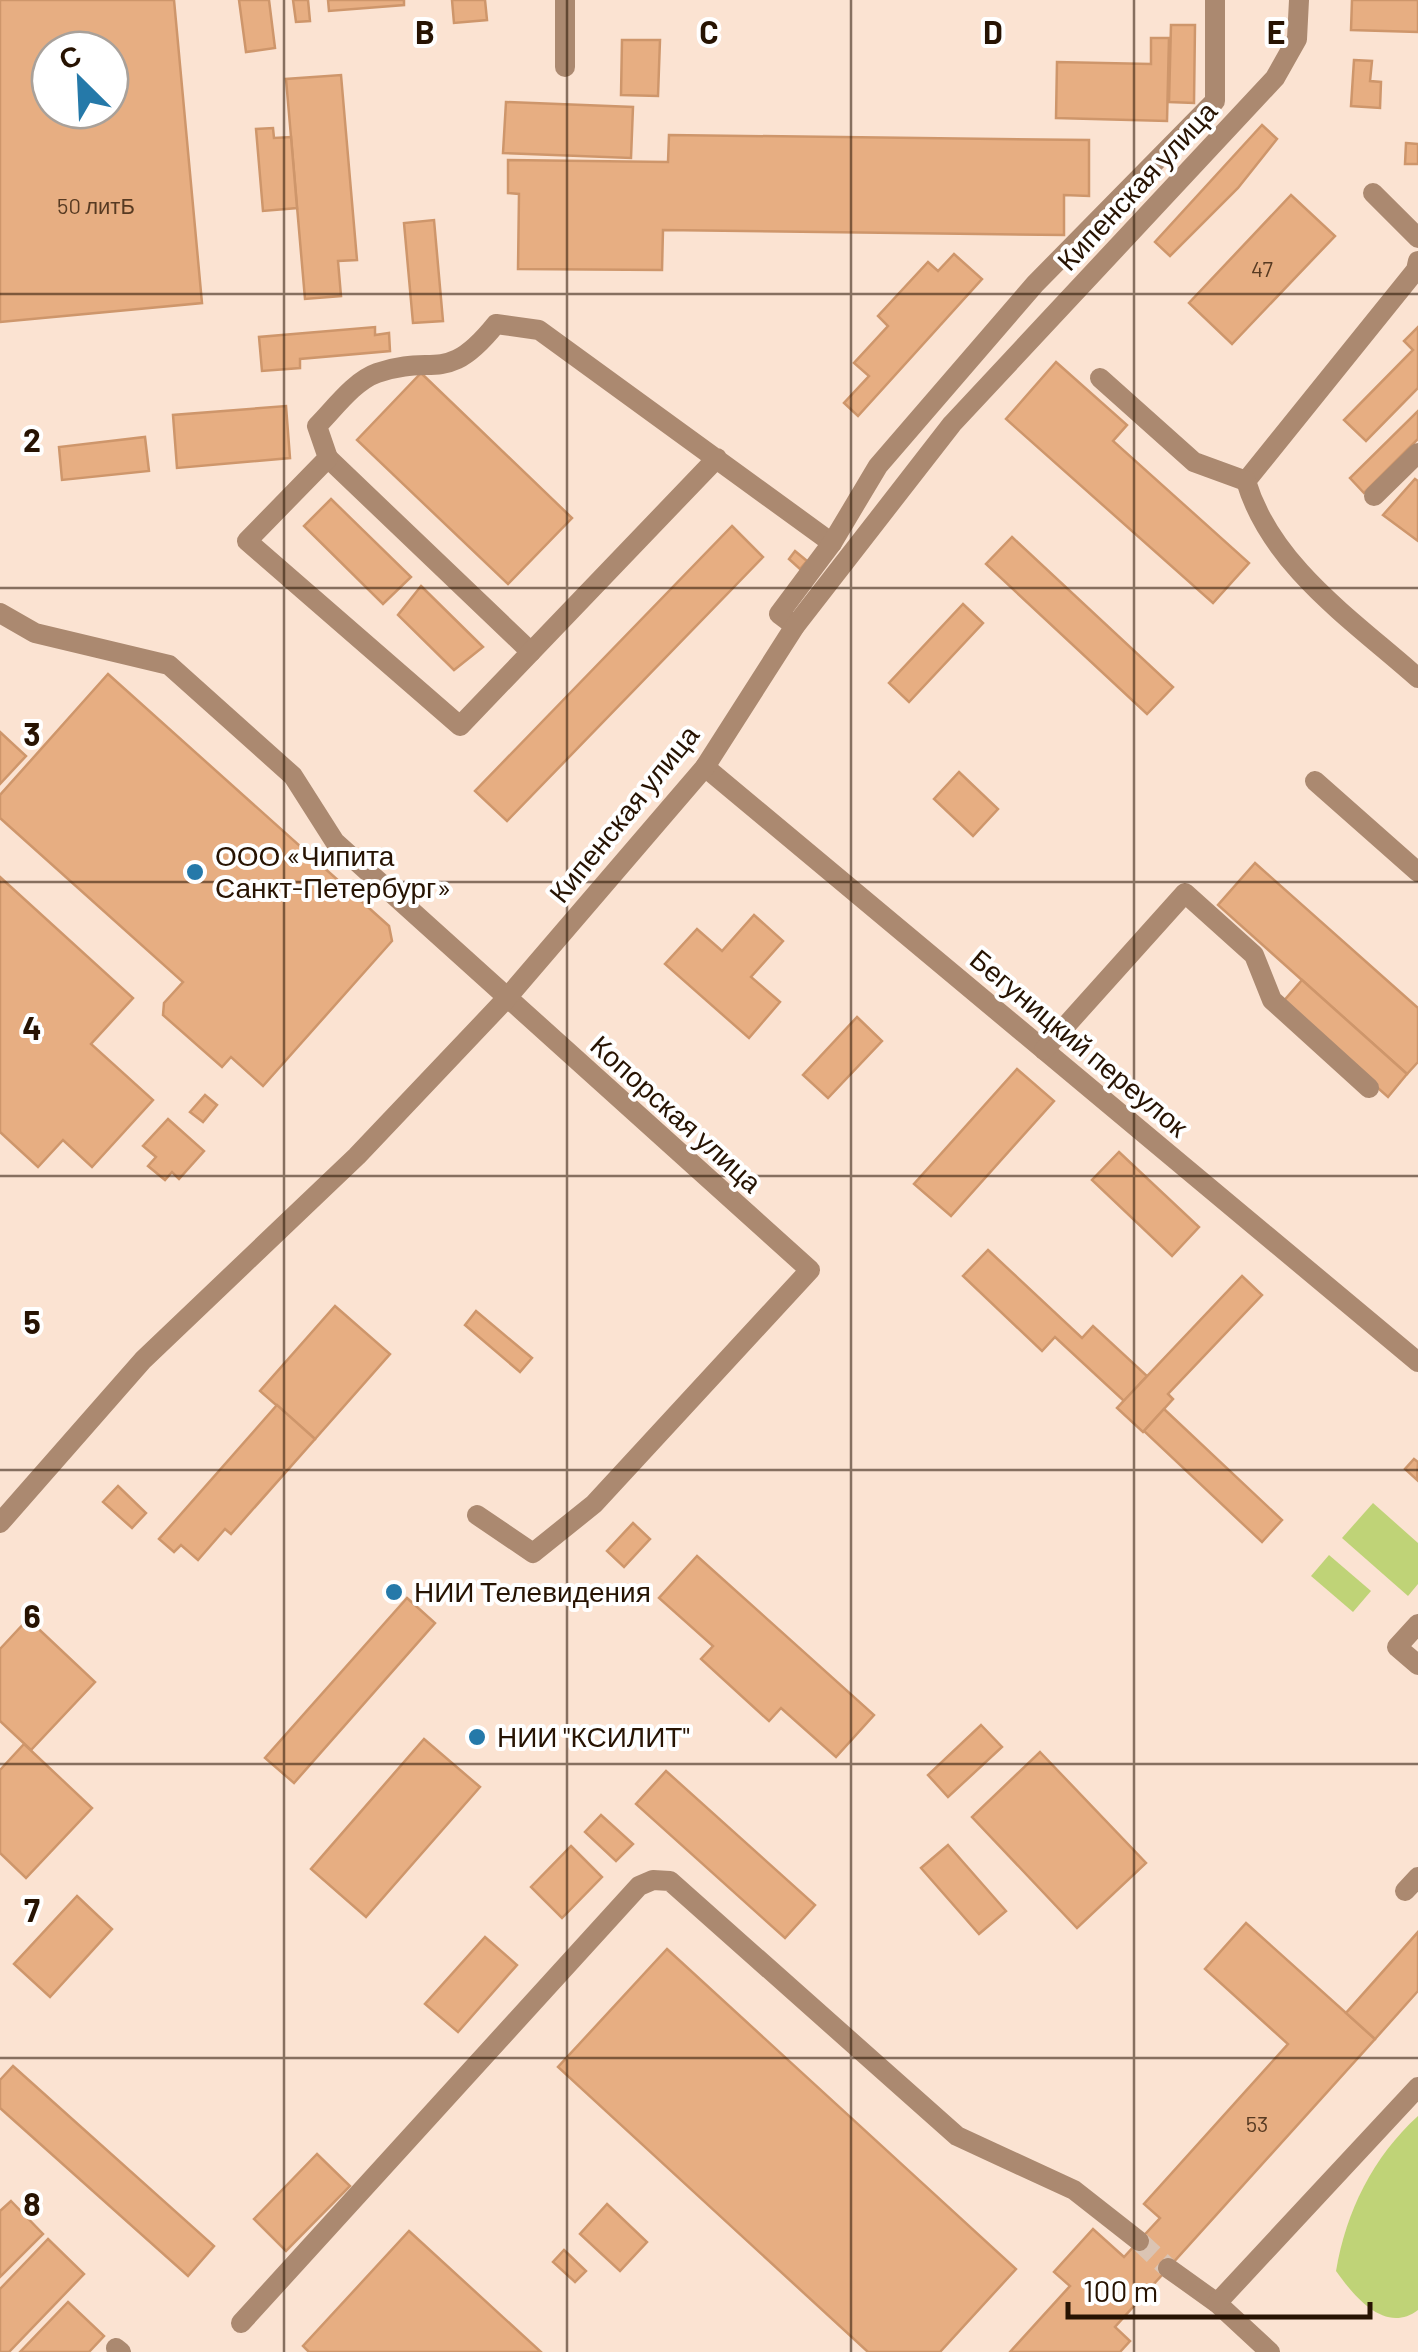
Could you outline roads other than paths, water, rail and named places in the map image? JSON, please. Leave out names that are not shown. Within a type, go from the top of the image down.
[{"type":"street","points":[[565,0],[565,68]]},
{"type":"street","points":[[795,626],[778,614],[832,543],[878,466],[1035,284],[1214,101],[1215,0]]},
{"type":"street","name":"Кипенская улица","points":[[0,1522],[143,1360],[357,1156],[506,999],[706,767],[795,626],[952,424],[1275,78],[1297,40],[1299,0]]},
{"type":"street","points":[[1373,192],[1418,238]]},
{"type":"street","points":[[1246,481],[1416,270],[1418,260]]},
{"type":"street","points":[[531,652],[328,458],[318,426],[363,380],[378,372],[450,364],[472,354],[496,324],[539,330],[832,543]]},
{"type":"street","points":[[1100,378],[1194,462],[1246,481]]},
{"type":"street","points":[[1374,496],[1418,453]]},
{"type":"street","points":[[328,458],[247,541],[460,726],[717,458]]},
{"type":"street","points":[[1246,481],[1256,515],[1300,573],[1418,678]]},
{"type":"street","name":"Копорская улица","points":[[0,613],[35,633],[170,664],[293,776],[335,842],[810,1270],[594,1504],[533,1553],[476,1515]]},
{"type":"street","name":"Бегуницкий переулок","points":[[706,767],[1418,1362]]},
{"type":"street","points":[[1314,781],[1418,872]]},
{"type":"street","points":[[1044,1050],[1185,893],[1254,955],[1272,1000],[1368,1088]]},
{"type":"street","points":[[1418,1624],[1398,1647],[1418,1665]]},
{"type":"street","points":[[241,2323],[640,1886],[653,1880],[670,1881],[957,2136],[1074,2190],[1139,2241]]},
{"type":"street","points":[[1217,2304],[1418,2087]]},
{"type":"street","points":[[1168,2268],[1217,2304],[1270,2352]]},
{"type":"tunnel","points":[[1139,2241],[1168,2268]]},
{"type":"place","name":"ООО «Чипита Санкт-Петербург»","points":[[195,872]]},
{"type":"place","name":"НИИ Телевидения","points":[[394,1592]]},
{"type":"place","name":"НИИ \"КСИЛИТ\"","points":[[477,1737]]}]
